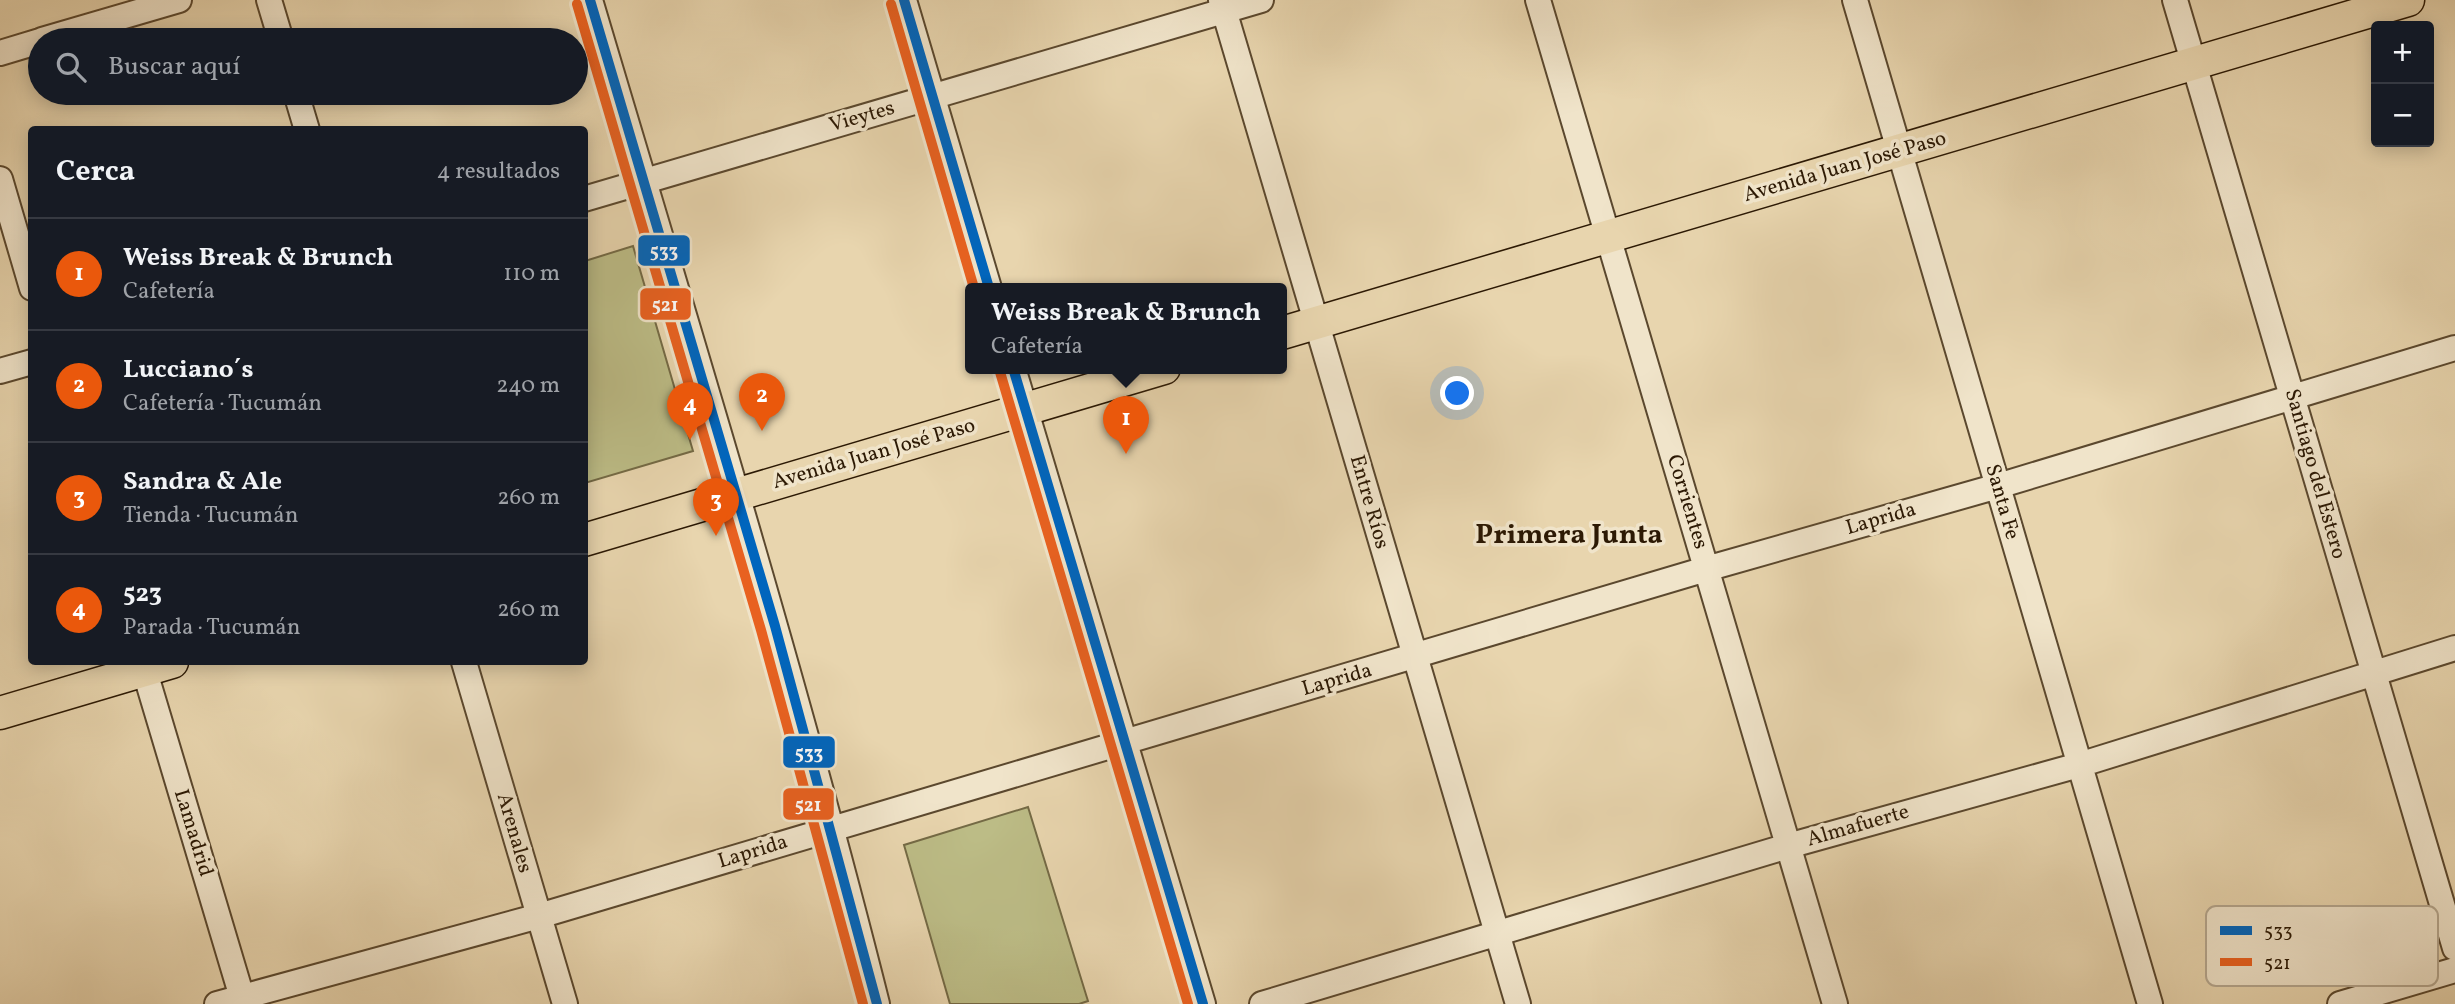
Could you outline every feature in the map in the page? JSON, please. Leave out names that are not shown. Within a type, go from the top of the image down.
[{"type":"main road","name":"Avenida Juan José Paso","points":[[1287,332],[2408,0]]},
{"type":"main road","name":"Avenida Juan José Paso","points":[[588,539],[1144,374]]},
{"type":"main road","points":[[0,713],[150,665]]},
{"type":"street","points":[[85,28],[179,0]]},
{"type":"street","points":[[269,0],[277,28]]},
{"type":"street","points":[[590,0],[738,494],[833,828],[877,1004]]},
{"type":"street","points":[[904,0],[988,283]]},
{"type":"street","name":"Vieytes","points":[[588,199],[932,97],[1223,5],[1261,0]]},
{"type":"street","name":"Corrientes","points":[[1538,0],[1835,1004]]},
{"type":"street","name":"Santa Fe","points":[[1855,0],[2150,1004]]},
{"type":"street","name":"Santiago del Estero","points":[[2175,0],[2455,948]]},
{"type":"street","name":"Entre Ríos","points":[[1223,5],[1518,1004]]},
{"type":"street","points":[[0,53],[28,45]]},
{"type":"street","points":[[300,105],[306,126]]},
{"type":"street","points":[[0,179],[28,274]]},
{"type":"street","name":"Laprida","points":[[218,1004],[243,1000],[539,916],[1706,569],[1998,486],[2455,348]]},
{"type":"street","points":[[0,371],[28,363]]},
{"type":"street","points":[[1015,374],[1203,1004]]},
{"type":"street","name":"Almafuerte","points":[[1262,1004],[1788,846],[2079,765],[2455,648]]},
{"type":"street","name":"Lamadrid","points":[[153,665],[243,1000]]},
{"type":"street","name":"Arenales","points":[[465,665],[565,1004]]},
{"type":"street","points":[[2438,975],[2455,970]]},
{"type":"street","points":[[2340,1004],[2401,986]]},
{"type":"green space","points":[[633,246],[693,451],[588,482],[588,260]]},
{"type":"green space","points":[[1028,807],[1088,1001],[1079,1004],[950,1004],[904,845]]},
{"type":"transit line","name":"533","points":[[590,0],[775,626],[877,1004]]},
{"type":"transit line","name":"533","points":[[904,0],[988,283]]},
{"type":"transit line","name":"521","points":[[577,4],[584,28]]},
{"type":"transit line","name":"521","points":[[891,4],[973,283]]},
{"type":"transit line","name":"521","points":[[588,41],[761,630],[863,1004]]},
{"type":"transit line","name":"521","points":[[1001,374],[1188,1004]]},
{"type":"transit line","name":"533","points":[[1015,374],[1203,1004]]},
{"type":"place","name":"Lucciano´s","points":[[762,431]]},
{"type":"place","name":"523","points":[[690,440]]},
{"type":"place","name":"Weiss Break & Brunch","points":[[1126,454]]},
{"type":"place","name":"Sandra & Ale","points":[[716,536]]},
{"type":"district","name":"Primera Junta","points":[[1569,535]]}]
